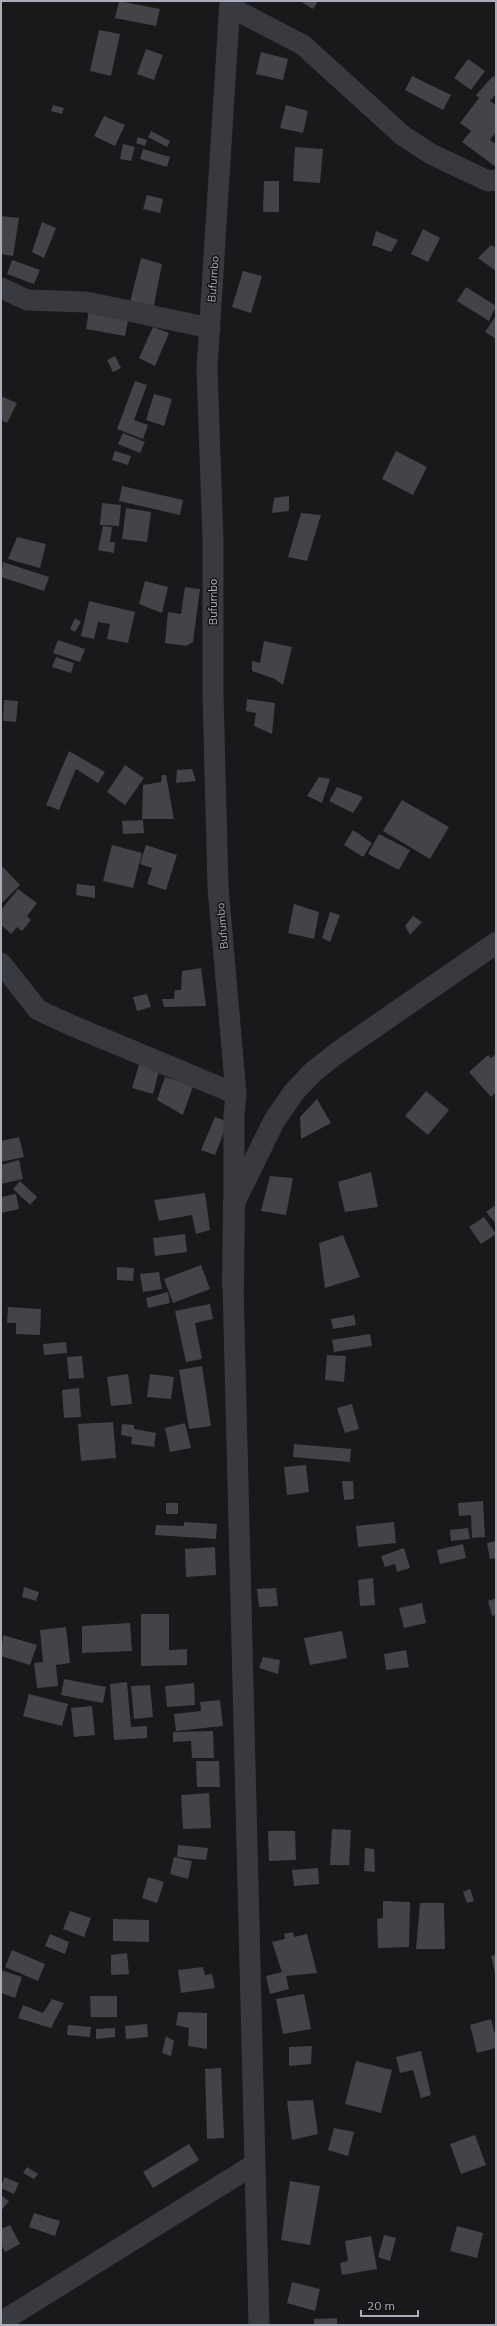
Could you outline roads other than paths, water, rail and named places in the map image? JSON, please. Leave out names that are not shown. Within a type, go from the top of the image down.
[{"type":"street","points":[[230,4],[303,45],[378,115],[402,135],[425,150],[488,181],[496,180]]},
{"type":"street","name":"Bufumbo","points":[[230,4],[210,328],[207,412],[213,540],[213,695],[218,887],[236,1094],[234,1115],[234,1203]]},
{"type":"street","points":[[1,288],[27,300],[86,302],[210,328]]},
{"type":"street","points":[[259,2325],[233,1284],[234,1203],[274,1121],[294,1092],[313,1072],[496,943]]},
{"type":"street","points":[[1,963],[38,1010],[236,1094]]},
{"type":"street","points":[[1,2322],[255,2164]]}]
